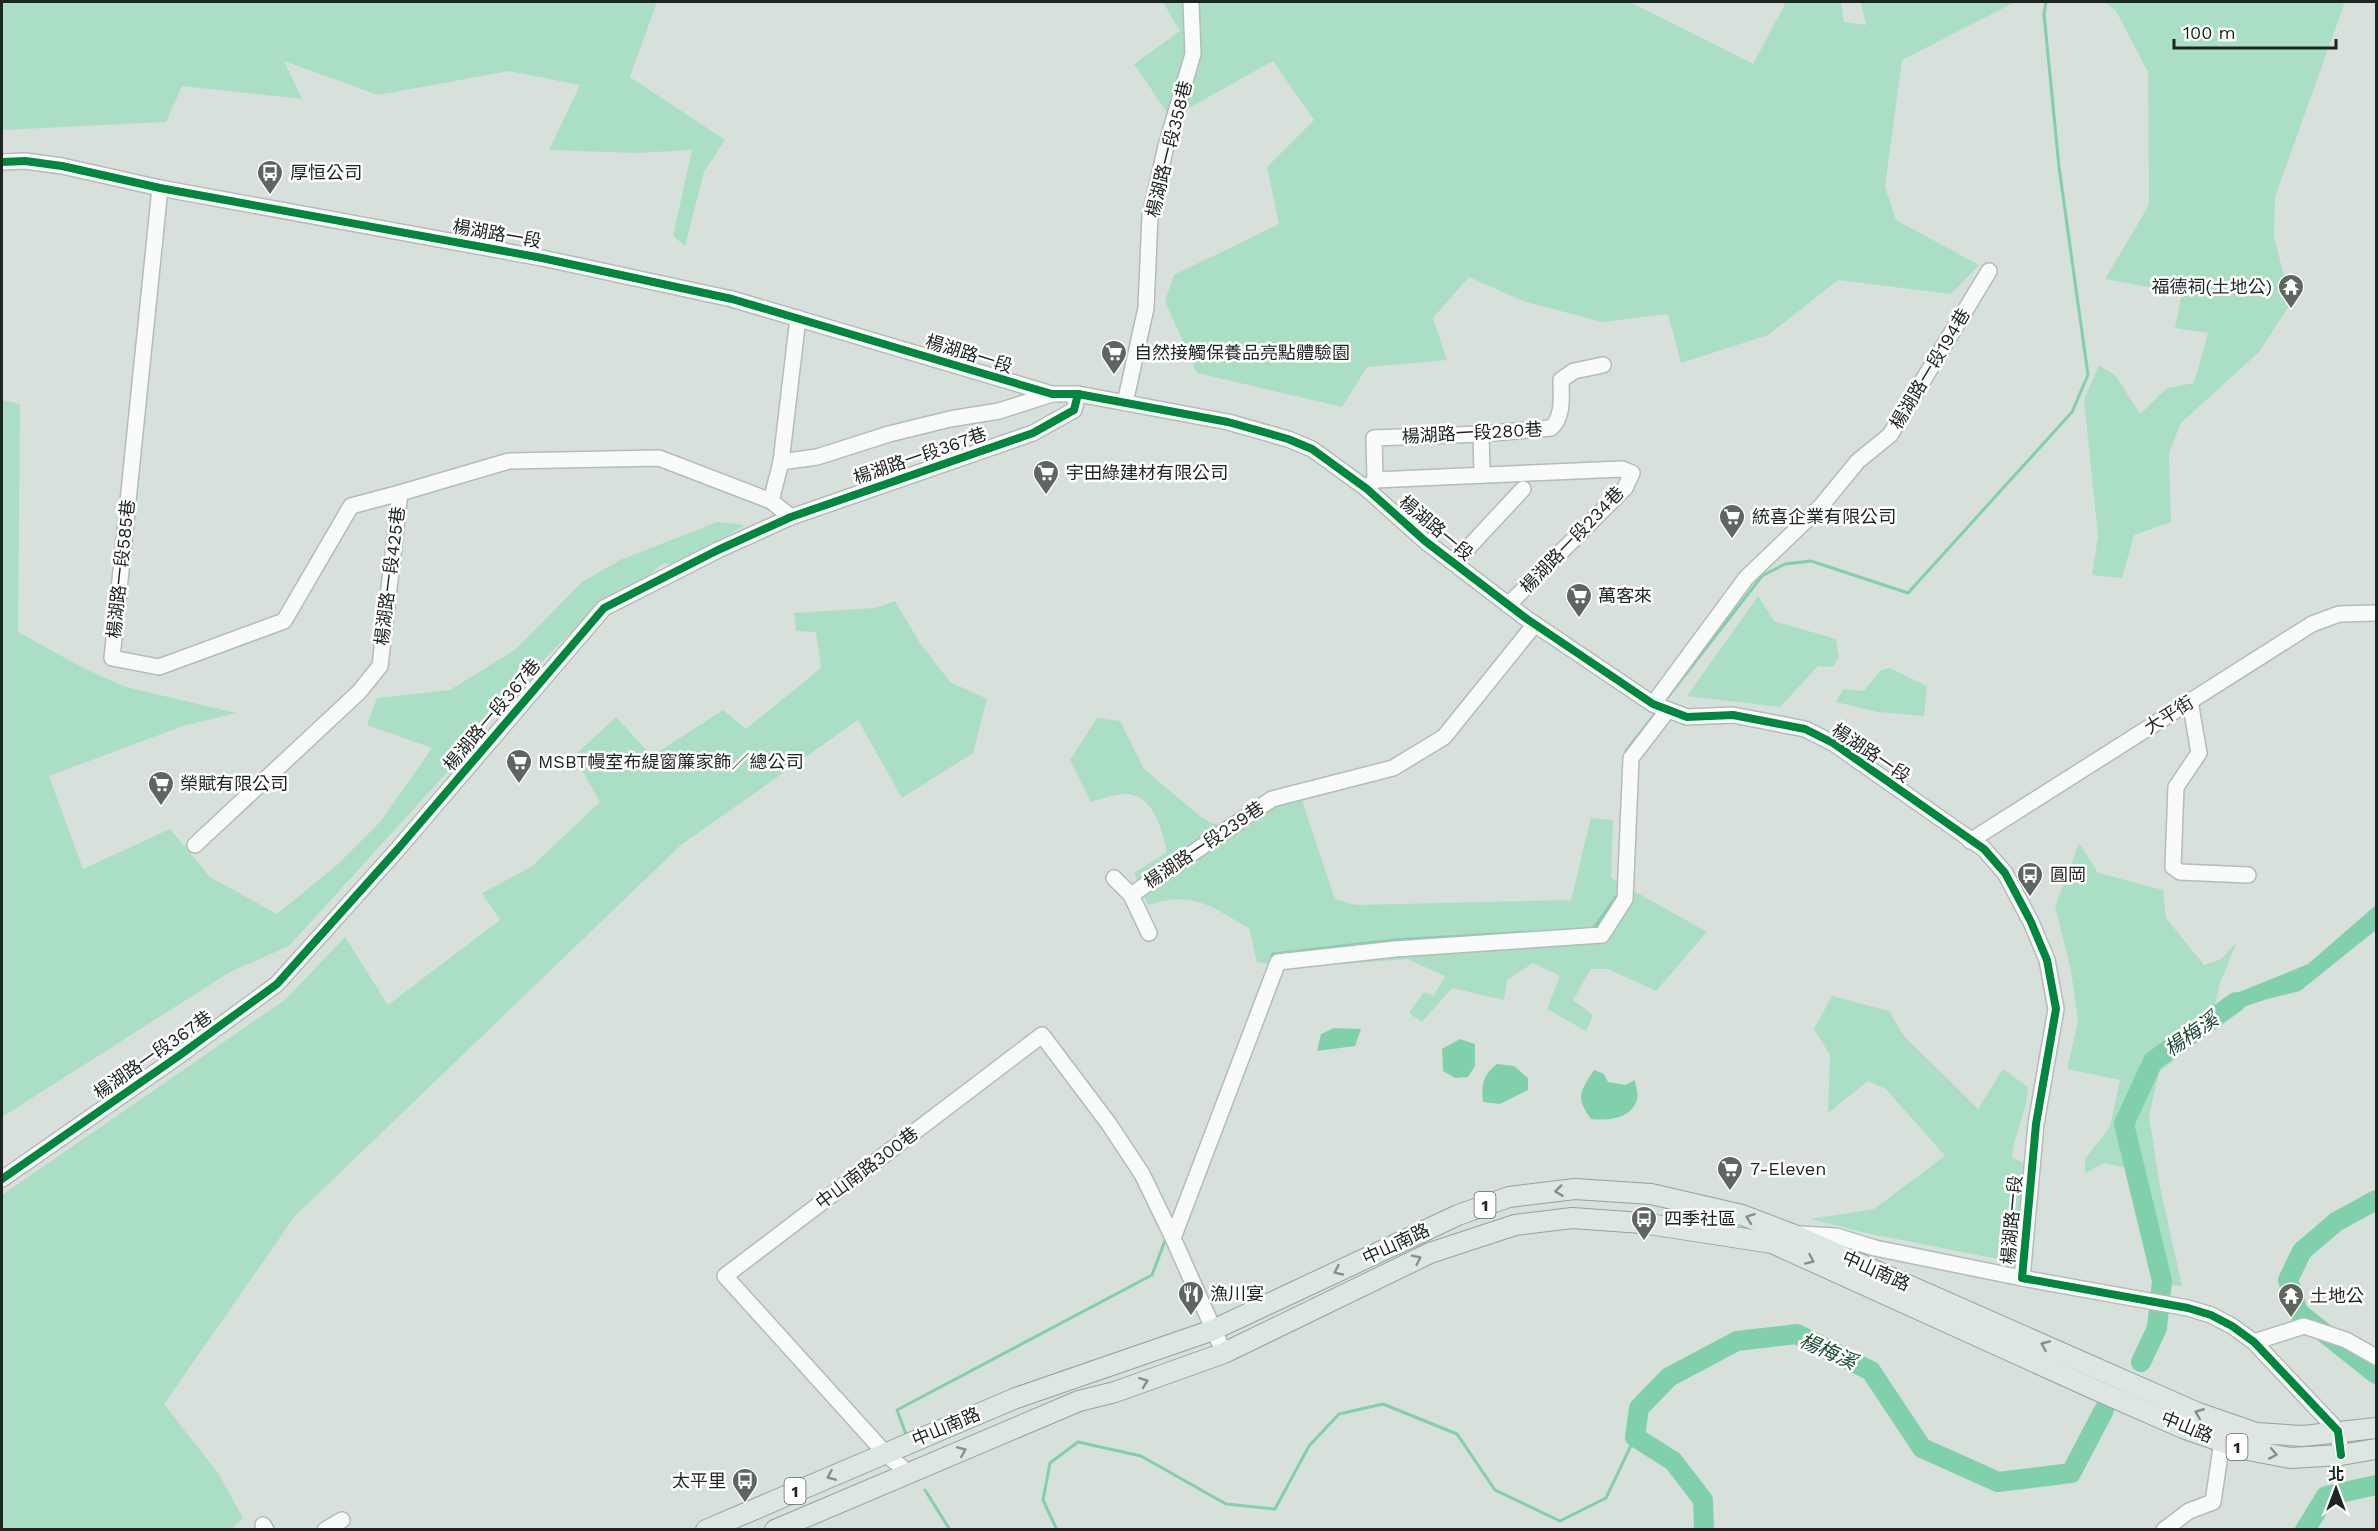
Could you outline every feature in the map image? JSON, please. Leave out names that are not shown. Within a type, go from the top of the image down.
[{"type":"main road","name":"中山南路","points":[[706,1530],[1016,1398],[1213,1330],[1458,1215],[1509,1197],[1575,1189],[1651,1194],[1742,1215],[1792,1234],[2143,1387]]},
{"type":"main road","name":"中山南路","points":[[775,1530],[1079,1401],[1115,1392],[1224,1353],[1430,1253],[1515,1225],[1572,1218],[1619,1221],[1772,1243],[2139,1408]]},
{"type":"main road","name":"中山路","points":[[2143,1387],[2198,1413],[2256,1433],[2303,1436],[2376,1428]]},
{"type":"main road","name":"中山路","points":[[2139,1408],[2243,1449],[2290,1458],[2341,1455],[2376,1449]]},
{"type":"street","name":"楊湖路一段358巷","points":[[1125,403],[1146,308],[1150,216],[1166,146],[1193,54],[1191,2]]},
{"type":"street","name":"楊湖路一段","points":[[2,162],[25,161],[62,166],[160,188],[542,258],[732,299],[1052,394],[1078,394],[1228,422],[1288,439],[1312,449],[1371,484],[1454,563],[1508,605],[1661,707],[1687,717],[1733,715],[1805,729],[1833,743],[1984,849],[2005,873],[2027,914],[2047,960],[2056,1009],[2036,1124],[2022,1278]]},
{"type":"street","name":"楊湖路一段585巷","points":[[160,188],[112,658],[159,667],[284,621],[351,506],[400,493]]},
{"type":"street","name":"楊湖路一段194巷","points":[[1171,1233],[1278,962],[1395,949],[1602,935],[1625,899],[1631,758],[1661,707],[1746,578],[1821,507],[1858,461],[1890,435],[1989,271]]},
{"type":"street","points":[[771,501],[781,462],[798,318]]},
{"type":"street","name":"楊湖路一段280巷","points":[[1371,484],[1374,438],[1480,434],[1551,428],[1558,422],[1561,380],[1574,371],[1603,364]]},
{"type":"street","points":[[781,462],[817,457],[889,434],[950,418],[999,411],[1052,394]]},
{"type":"street","name":"楊湖路一段367巷","points":[[2,1179],[180,1055],[277,984],[397,850],[604,608],[791,517],[1033,433],[1074,410],[1078,394]]},
{"type":"street","points":[[1371,484],[1482,475],[1480,434]]},
{"type":"street","name":"楊湖路一段425巷","points":[[195,845],[360,692],[380,666],[400,493],[509,461],[659,458],[771,501],[791,517]]},
{"type":"street","name":"楊湖路一段234巷","points":[[1482,475],[1622,469],[1632,473],[1625,488],[1508,605]]},
{"type":"street","points":[[1454,563],[1523,489]]},
{"type":"street","name":"大平街","points":[[1970,841],[2312,624],[2339,614],[2376,613]]},
{"type":"street","name":"楊湖路一段239巷","points":[[1131,895],[1272,799],[1393,768],[1444,737],[1535,624]]},
{"type":"street","points":[[2190,701],[2199,753],[2176,787],[2173,867],[2180,872],[2248,876]]},
{"type":"street","points":[[1114,878],[1131,895],[1149,933]]},
{"type":"street","name":"中山南路300巷","points":[[908,1473],[885,1454],[724,1276],[1042,1035],[1109,1124],[1142,1174],[1171,1233]]},
{"type":"street","points":[[1171,1233],[1224,1353]]},
{"type":"street","name":"楊湖路一段","points":[[1772,1243],[1792,1234],[1836,1236],[1875,1248],[2120,1298],[2188,1308],[2211,1315],[2232,1326],[2254,1342],[2337,1431]]},
{"type":"street","points":[[2254,1342],[2304,1326],[2346,1340],[2376,1357]]},
{"type":"street","points":[[2337,1431],[2341,1455]]},
{"type":"street","points":[[2164,1530],[2189,1511],[2213,1502],[2223,1442]]},
{"type":"street","points":[[325,1530],[342,1520]]},
{"type":"shaded area","points":[[2,2],[657,2],[630,77],[725,140],[704,172],[685,246],[673,236],[692,150],[637,153],[549,150],[580,85],[509,71],[378,95],[284,61],[302,99],[182,86],[166,122],[2,130]]},
{"type":"shaded area","points":[[1163,2],[1630,2],[1753,64],[1785,4],[1782,2],[1841,2],[1844,22],[1866,25],[1861,2],[2015,2],[1902,60],[1885,187],[1896,220],[1979,265],[1951,294],[1838,280],[1768,335],[1681,363],[1668,314],[1602,322],[1523,301],[1469,277],[1433,318],[1447,360],[1367,367],[1342,407],[1197,373],[1165,301],[1174,275],[1279,224],[1267,167],[1314,120],[1273,61],[1171,118],[1134,64],[1180,31]]},
{"type":"shaded area","points":[[2105,2],[2345,2],[2275,197],[2274,237],[2291,303],[2259,352],[2181,423],[2169,452],[2171,522],[2134,535],[2122,578],[2092,575],[2098,536],[2084,400],[2099,365],[2116,376],[2140,414],[2167,388],[2194,383],[2208,333],[2175,328],[2182,293],[2105,279],[2149,205],[2148,72],[2116,11]]},
{"type":"shaded area","points":[[2,400],[20,404],[18,632],[85,669],[126,687],[236,713],[183,726],[49,776],[83,869],[170,829],[210,877],[277,914],[337,865],[381,821],[432,748],[367,725],[377,698],[450,690],[515,650],[582,582],[620,560],[717,522],[745,525],[674,565],[664,563],[652,572],[651,576],[596,607],[526,678],[450,769],[289,946],[230,972],[2,1117]]},
{"type":"shaded area","points":[[1758,596],[1774,621],[1836,639],[1839,657],[1833,667],[1818,666],[1780,707],[1687,696]]},
{"type":"shaded area","points":[[895,601],[920,643],[950,682],[987,699],[973,753],[902,798],[858,720],[681,845],[295,1216],[164,1404],[218,1473],[243,1518],[231,1529],[2,1529],[2,1195],[286,999],[345,937],[388,1005],[500,920],[482,893],[531,867],[600,802],[574,756],[616,717],[652,756],[723,710],[746,729],[821,668],[816,632],[796,631],[794,613],[875,608]]},
{"type":"shaded area","points":[[1890,668],[1927,686],[1924,716],[1878,712],[1836,702],[1843,689],[1864,691],[1881,670]]},
{"type":"shaded area","points":[[1097,718],[1120,721],[1144,769],[1211,823],[1247,828],[1277,806],[1302,800],[1335,899],[1356,905],[1571,900],[1591,818],[1613,820],[1611,878],[1707,932],[1656,991],[1608,969],[1591,969],[1573,1000],[1593,1015],[1586,1031],[1547,1009],[1560,976],[1533,963],[1507,980],[1504,1000],[1452,988],[1422,1022],[1409,1013],[1424,992],[1434,996],[1445,976],[1407,959],[1290,968],[1257,962],[1249,928],[1212,907],[1178,899],[1148,905],[1134,873],[1167,852],[1159,823],[1149,805],[1133,795],[1123,794],[1091,802],[1070,760]]},
{"type":"shaded area","points":[[2079,843],[2098,873],[2163,890],[2166,918],[2204,965],[2221,959],[2237,942],[2220,983],[2209,1033],[2159,1072],[2149,1116],[2160,1187],[2182,1286],[2170,1285],[2142,1172],[2105,1163],[2085,1173],[2085,1159],[2110,1127],[2120,1080],[2067,1069],[2078,1021],[2071,970],[2055,907]]},
{"type":"shaded area","points":[[2376,905],[2376,930],[2300,991],[2267,999],[2215,1017],[2227,997],[2308,964]]},
{"type":"shaded area","points":[[1832,996],[1889,1011],[1904,1036],[1978,1109],[2003,1069],[2028,1087],[2012,1157],[2023,1163],[2017,1260],[2008,1261],[1866,1233],[1811,1219],[1874,1209],[1945,1156],[1886,1089],[1868,1081],[1828,1113],[1830,1055],[1814,1029]]},
{"type":"shaded area","points":[[1334,1028],[1361,1029],[1355,1046],[1317,1051],[1321,1034]]},
{"type":"shaded area","points":[[1460,1039],[1475,1044],[1475,1066],[1468,1077],[1455,1078],[1443,1071],[1442,1049]]},
{"type":"shaded area","points":[[1497,1064],[1514,1066],[1528,1078],[1528,1090],[1500,1104],[1483,1102],[1484,1081]]},
{"type":"shaded area","points":[[1594,1070],[1604,1074],[1608,1082],[1625,1085],[1635,1080],[1637,1097],[1630,1111],[1611,1119],[1591,1119],[1581,1100],[1581,1094]]},
{"type":"waterway","points":[[1664,702],[1762,576],[1785,564],[1811,561],[1908,593],[2072,412],[2088,375],[2059,167],[2044,14],[2046,2]]},
{"type":"waterway","points":[[1626,755],[1626,751],[1658,710]]},
{"type":"waterway","points":[[1593,929],[1618,894]]},
{"type":"waterway","points":[[1271,960],[1273,954],[1394,940],[1532,932]]},
{"type":"waterway","name":"楊梅溪","points":[[2141,1362],[2157,1328],[2162,1281],[2124,1124],[2153,1061],[2236,1002]]},
{"type":"waterway","points":[[2376,1200],[2336,1222],[2302,1251],[2288,1280],[2298,1312],[2376,1374]]},
{"type":"waterway","points":[[907,1437],[897,1410],[1152,1275],[1166,1238]]},
{"type":"waterway","name":"楊梅溪","points":[[1704,1530],[1703,1500],[1673,1461],[1635,1437],[1639,1408],[1669,1377],[1737,1341],[1797,1334],[1871,1371],[1922,1448],[1998,1482],[2071,1473],[2104,1410]]},
{"type":"waterway","points":[[1057,1530],[1043,1500],[1050,1463],[1078,1442],[1141,1456],[1226,1504],[1275,1509],[1309,1446],[1339,1414],[1383,1404],[1457,1434],[1495,1490],[1560,1521],[1606,1498],[1635,1437]]},
{"type":"waterway","points":[[2305,1530],[2326,1496],[2376,1485]]},
{"type":"waterway","points":[[925,1490],[950,1530]]},
{"type":"cycle path","points":[[2,162],[25,161],[62,166],[160,188],[542,258],[732,299],[1052,394],[1078,394],[1228,422],[1288,439],[1312,449],[1367,489],[1425,541],[1527,619],[1653,704],[1687,717],[1733,715],[1805,729],[1833,743],[1984,849],[2005,873],[2031,922],[2047,960],[2056,1009],[2036,1124],[2022,1278],[2188,1308],[2211,1315],[2232,1326],[2254,1342],[2338,1431],[2341,1455]]},
{"type":"cycle path","points":[[2,1179],[180,1055],[277,984],[397,850],[604,608],[718,550],[791,517],[1033,433],[1074,410],[1078,394]]},
{"type":"place","name":"厚恒公司","points":[[270,196]]},
{"type":"place","name":"福德祠(土地公)","points":[[2291,310]]},
{"type":"place","name":"自然接觸保養品亮點體驗園","points":[[1114,376]]},
{"type":"place","name":"宇田綠建材有限公司","points":[[1046,496]]},
{"type":"place","name":"統喜企業有限公司","points":[[1732,540]]},
{"type":"place","name":"萬客來","points":[[1579,619]]},
{"type":"place","name":"MSBT幔室布緹窗簾家飾／總公司","points":[[519,785]]},
{"type":"place","name":"榮賦有限公司","points":[[161,807]]},
{"type":"place","name":"圓岡","points":[[2030,898]]},
{"type":"place","name":"7-Eleven","points":[[1730,1192]]},
{"type":"place","name":"四季社區","points":[[1644,1242]]},
{"type":"place","name":"漁川宴","points":[[1191,1317]]},
{"type":"place","name":"土地公","points":[[2291,1319]]},
{"type":"place","name":"太平里","points":[[745,1504]]}]
